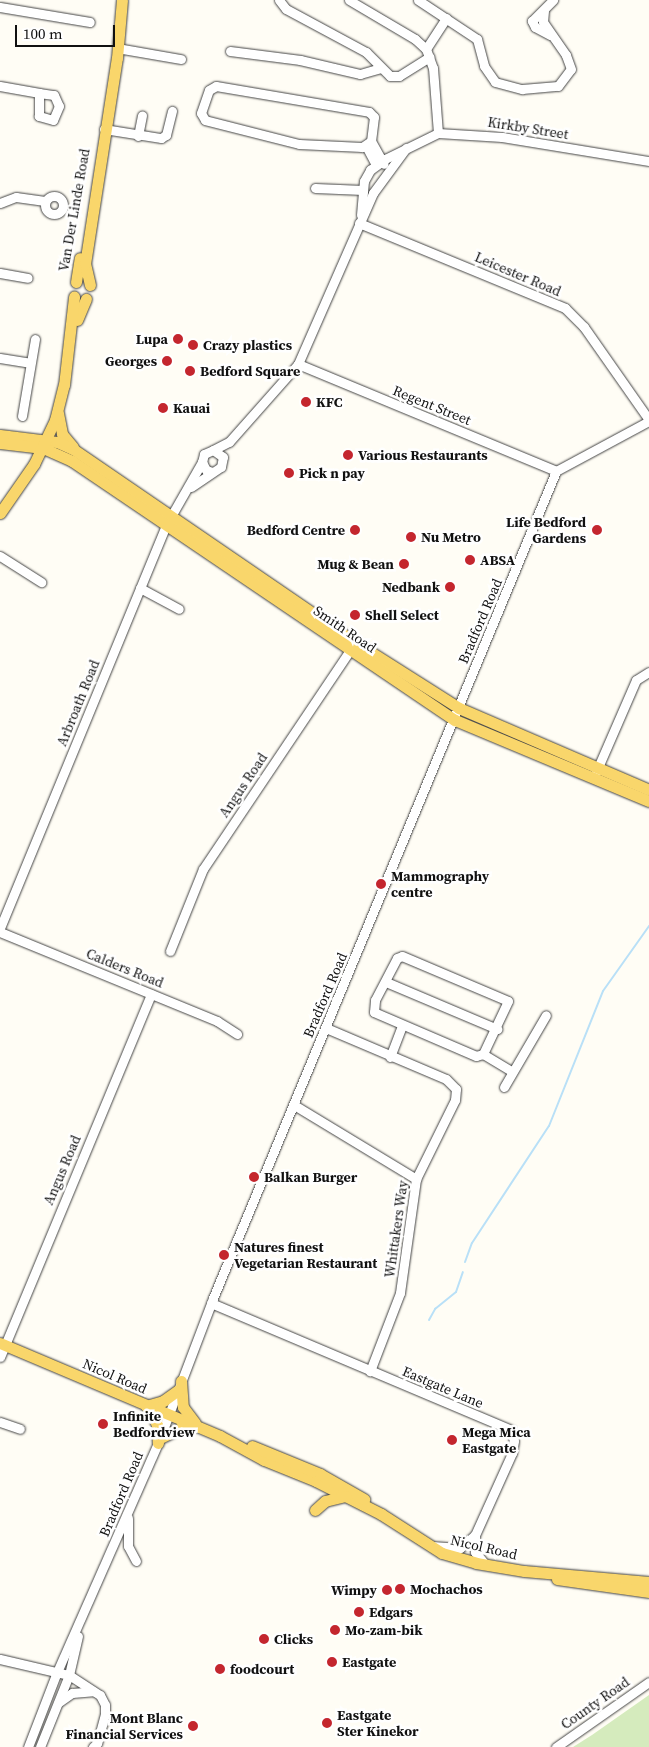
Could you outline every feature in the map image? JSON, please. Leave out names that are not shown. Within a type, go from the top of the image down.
[{"type":"main road","name":"Van Der Linde Road","points":[[118,51],[122,0]]},
{"type":"main road","name":"Van Der Linde Road","points":[[90,285],[85,264],[104,129],[128,0]]},
{"type":"main road","name":"Van Der Linde Road","points":[[76,282],[96,161],[102,144]]},
{"type":"main road","points":[[0,513],[33,467],[56,416],[79,310],[80,298],[72,289],[76,282],[82,280],[90,285],[91,292],[80,298]]},
{"type":"main road","points":[[23,442],[56,416]]},
{"type":"main road","points":[[56,416],[65,439],[85,457]]},
{"type":"main road","points":[[0,435],[23,442]]},
{"type":"main road","points":[[23,442],[33,467]]},
{"type":"main road","points":[[0,443],[23,442],[45,444]]},
{"type":"main road","name":"Smith Road","points":[[45,444],[85,457],[172,515],[454,720],[649,790]]},
{"type":"main road","name":"Smith Road","points":[[45,444],[352,646],[459,708],[596,772],[649,801]]},
{"type":"main road","points":[[33,467],[48,457],[72,461]]},
{"type":"main road","name":"Nicol Road","points":[[2,1344],[148,1407],[320,1474],[350,1489],[380,1514]]},
{"type":"main road","points":[[179,1385],[183,1406],[194,1425],[159,1440],[158,1425],[148,1407],[163,1401],[179,1385]]},
{"type":"main road","name":"Nicol Road","points":[[220,1436],[380,1514],[427,1545],[486,1565],[513,1570],[649,1582]]},
{"type":"main road","points":[[315,1510],[325,1502],[345,1496]]},
{"type":"main road","name":"Nicol Road","points":[[531,1572],[539,1576],[649,1592]]},
{"type":"street","points":[[279,0],[286,9],[366,52],[381,68],[394,77],[428,53],[446,18]]},
{"type":"street","points":[[349,0],[415,38],[428,53],[438,133]]},
{"type":"street","points":[[418,0],[477,39],[488,74],[495,82],[506,87],[543,90],[563,81],[571,69],[570,64],[543,22],[544,11],[553,0]]},
{"type":"street","points":[[0,7],[90,22]]},
{"type":"street","points":[[118,51],[181,59]]},
{"type":"street","points":[[230,51],[300,60],[347,72],[369,73],[381,68]]},
{"type":"street","points":[[0,86],[40,93]]},
{"type":"street","points":[[368,143],[298,144],[205,120],[201,113],[209,90],[221,86],[369,112],[374,117],[368,143],[379,163],[388,171]]},
{"type":"street","points":[[104,129],[138,136],[161,138],[166,135],[172,110]]},
{"type":"street","points":[[138,136],[142,115]]},
{"type":"street","name":"Kirkby Street","points":[[360,222],[366,177],[379,163],[438,133],[502,136],[649,160]]},
{"type":"street","name":"Kirkby Street","points":[[298,364],[373,193],[406,148]]},
{"type":"street","points":[[315,188],[373,193]]},
{"type":"street","points":[[0,203],[16,197],[45,201]]},
{"type":"street","name":"Leicester Road","points":[[360,222],[565,308],[584,327],[649,420]]},
{"type":"street","points":[[0,274],[28,278]]},
{"type":"street","points":[[22,416],[35,339]]},
{"type":"street","points":[[0,358],[30,363]]},
{"type":"street","points":[[229,442],[204,454],[202,462],[206,470],[212,472],[222,467],[223,457],[229,442],[298,364]]},
{"type":"street","name":"Regent Street","points":[[298,364],[340,384],[413,410],[556,471]]},
{"type":"street","points":[[556,471],[649,420]]},
{"type":"street","points":[[213,450],[223,457]]},
{"type":"street","name":"Arbroath Road","points":[[0,928],[166,525],[202,462]]},
{"type":"street","name":"Bradford Road","points":[[28,1747],[57,1672],[80,1626],[159,1440],[212,1303],[556,471]]},
{"type":"street","name":"Arbroath Road","points":[[186,491],[212,472]]},
{"type":"street","points":[[0,556],[41,582]]},
{"type":"street","points":[[140,588],[179,609]]},
{"type":"street","name":"Angus Road","points":[[170,952],[203,869],[352,646]]},
{"type":"street","points":[[596,772],[636,680],[649,672]]},
{"type":"street","name":"Calders Road","points":[[0,932],[217,1021],[237,1034]]},
{"type":"street","points":[[402,956],[500,996],[508,1003],[497,1029],[483,1054],[476,1056],[376,1014],[373,1008],[386,982],[397,958],[402,956]]},
{"type":"street","points":[[386,982],[497,1029]]},
{"type":"street","name":"Angus Road","points":[[0,1357],[2,1344],[151,994]]},
{"type":"street","points":[[504,1087],[511,1071],[525,1054],[546,1015]]},
{"type":"street","points":[[390,1057],[402,1026]]},
{"type":"street","name":"Whittakers Way","points":[[326,1028],[390,1057],[446,1079],[456,1089],[455,1100],[416,1179],[400,1293],[370,1370]]},
{"type":"street","points":[[483,1054],[511,1071]]},
{"type":"street","points":[[294,1105],[416,1179]]},
{"type":"street","name":"Eastgate Lane","points":[[212,1303],[510,1430],[514,1441],[512,1453],[493,1501],[475,1535]]},
{"type":"street","points":[[0,1422],[20,1429]]},
{"type":"street","points":[[129,1510],[128,1546],[136,1561]]},
{"type":"street","points":[[427,1545],[460,1548],[475,1535]]},
{"type":"street","points":[[475,1535],[475,1552],[486,1565]]},
{"type":"street","name":"Bradford Road","points":[[40,1747],[69,1675],[80,1626]]},
{"type":"street","points":[[0,1659],[69,1675],[96,1692],[105,1705],[99,1730]]},
{"type":"street","name":"County Road","points":[[556,1747],[649,1682]]},
{"type":"street","points":[[59,1702],[72,1694],[96,1692]]},
{"type":"green space","points":[[649,1695],[649,1747],[573,1747],[592,1735]]},
{"type":"waterway","points":[[465,1262],[472,1243],[549,1126],[603,991],[649,926]]},
{"type":"waterway","points":[[429,1320],[435,1309],[456,1292],[463,1272]]},
{"type":"place","name":"Lupa","points":[[178,339]]},
{"type":"place","name":"Crazy plastics","points":[[193,345]]},
{"type":"place","name":"Georges","points":[[167,361]]},
{"type":"place","name":"Bedford Square","points":[[190,371]]},
{"type":"place","name":"KFC","points":[[306,402]]},
{"type":"place","name":"Kauai","points":[[163,408]]},
{"type":"place","name":"Various Restaurants","points":[[348,455]]},
{"type":"place","name":"Pick n pay","points":[[289,473]]},
{"type":"place","name":"Bedford Centre","points":[[355,530]]},
{"type":"place","name":"Life Bedford Gardens","points":[[597,530]]},
{"type":"place","name":"Nu Metro","points":[[411,537]]},
{"type":"place","name":"ABSA","points":[[470,560]]},
{"type":"place","name":"Mug & Bean","points":[[404,564]]},
{"type":"place","name":"Nedbank","points":[[450,587]]},
{"type":"place","name":"Shell Select","points":[[355,615]]},
{"type":"place","name":"Mammography centre","points":[[381,884]]},
{"type":"place","name":"Balkan Burger","points":[[254,1177]]},
{"type":"place","name":"Natures finest Vegetarian Restaurant","points":[[224,1255]]},
{"type":"place","name":"Infinite Bedfordview","points":[[103,1424]]},
{"type":"place","name":"Mega Mica Eastgate","points":[[452,1440]]},
{"type":"place","name":"Mochachos","points":[[400,1589]]},
{"type":"place","name":"Wimpy","points":[[387,1590]]},
{"type":"place","name":"Edgars","points":[[359,1612]]},
{"type":"place","name":"Mo-zam-bik","points":[[335,1630]]},
{"type":"place","name":"Clicks","points":[[264,1639]]},
{"type":"place","name":"Eastgate","points":[[332,1662]]},
{"type":"place","name":"foodcourt","points":[[220,1669]]},
{"type":"place","name":"Eastgate Ster Kinekor","points":[[327,1723]]},
{"type":"place","name":"Mont Blanc Financial Services","points":[[193,1726]]}]
